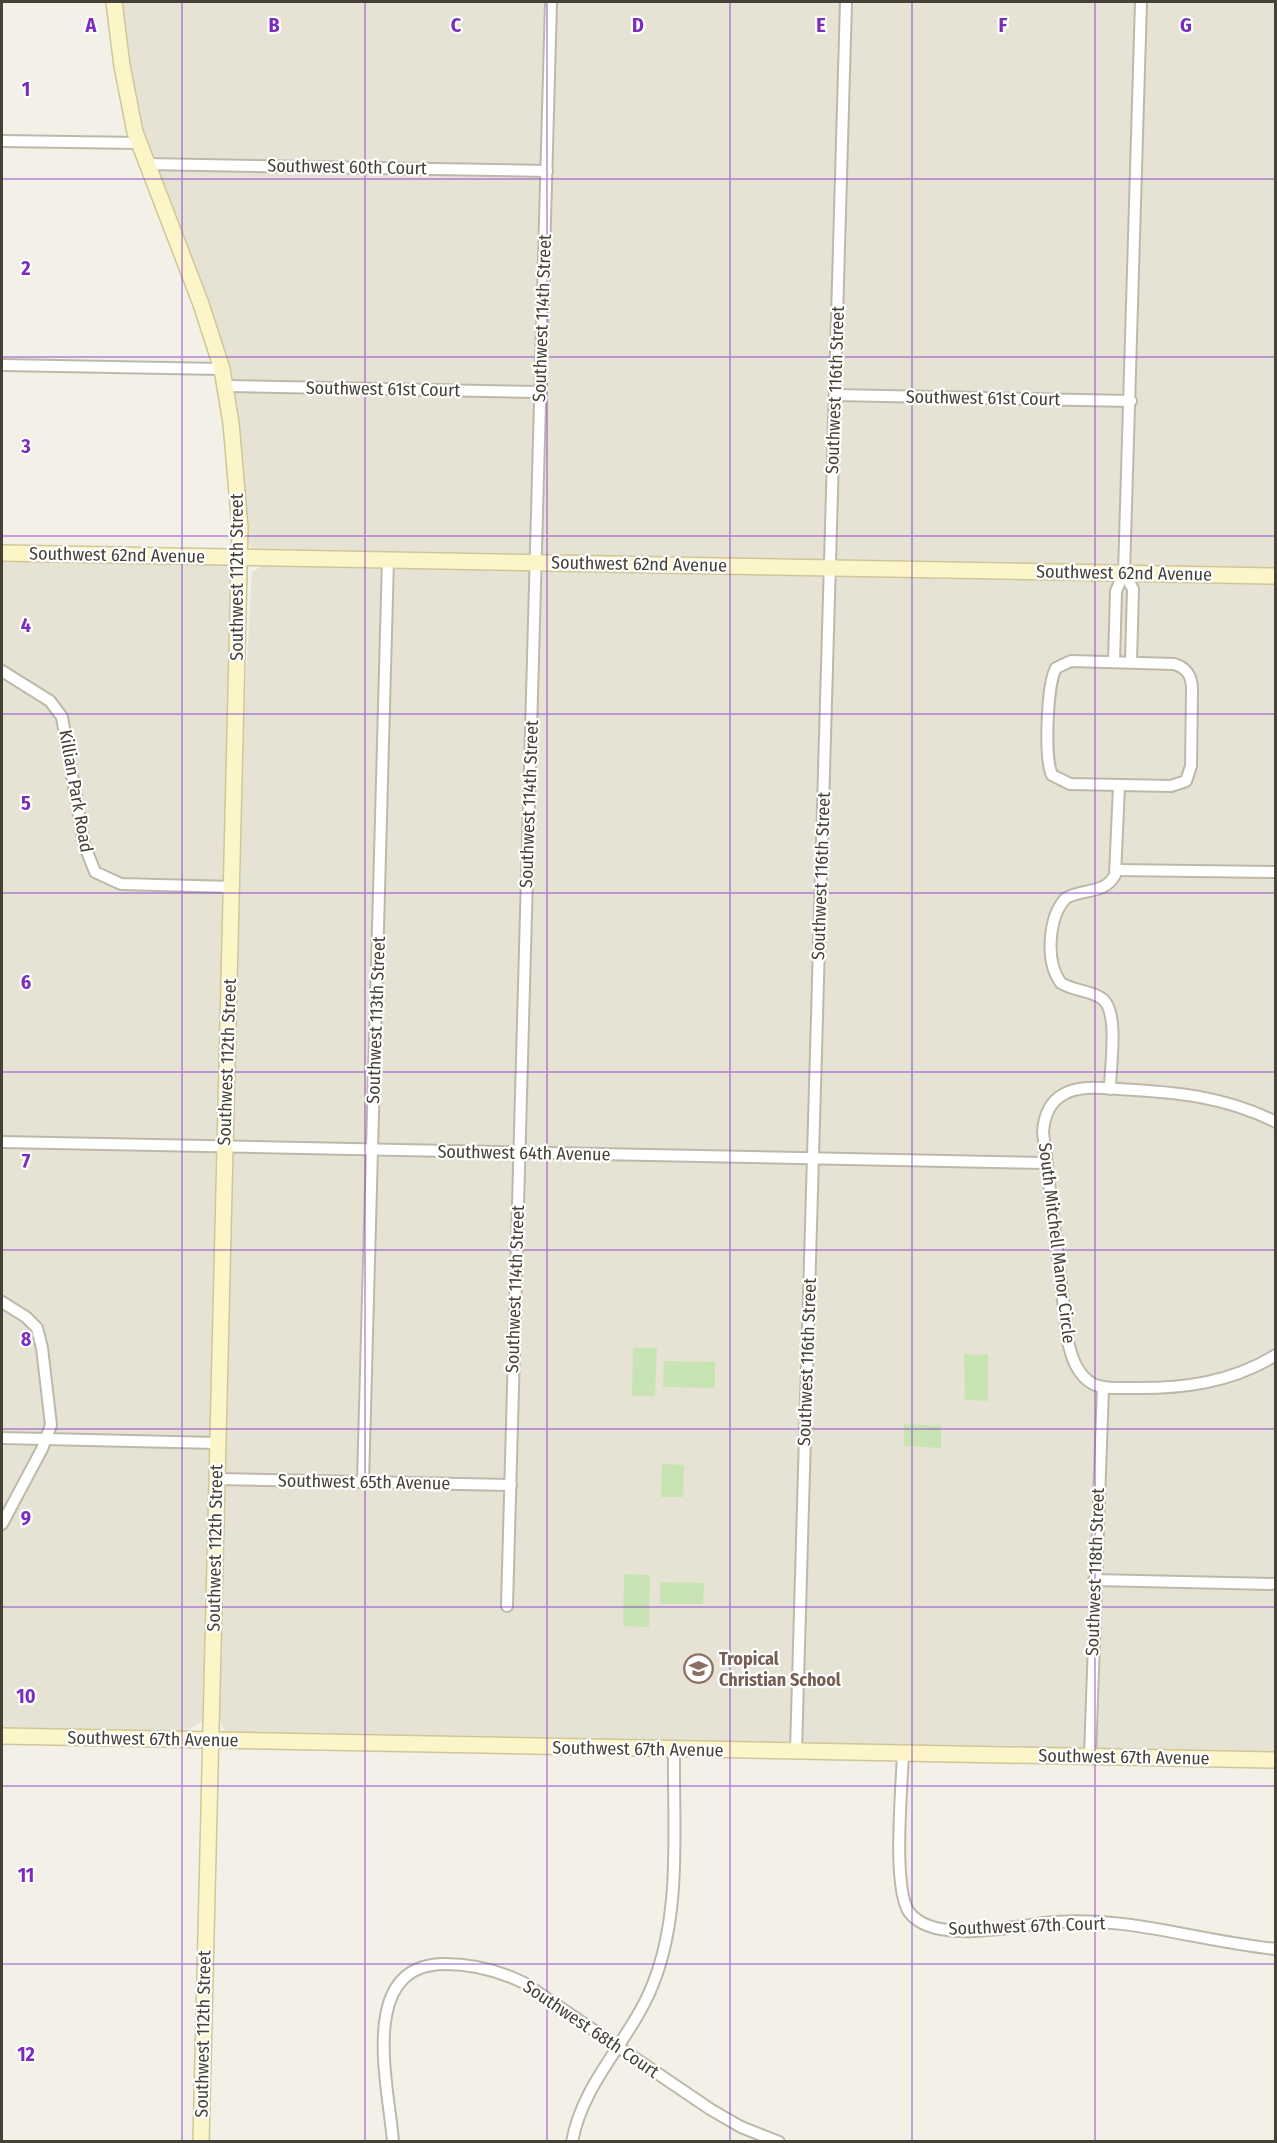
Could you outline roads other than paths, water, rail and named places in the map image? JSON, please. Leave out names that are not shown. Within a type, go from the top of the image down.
[{"type":"main road","name":"Southwest 112th Street","points":[[114,2],[126,88],[138,143],[201,304],[226,386],[241,557],[201,2142]]},
{"type":"main road","name":"Southwest 62nd Avenue","points":[[2,553],[1275,576]]},
{"type":"main road","name":"Southwest 67th Avenue","points":[[2,1736],[1275,1760]]},
{"type":"street","name":"Southwest 114th Street","points":[[507,1606],[551,2]]},
{"type":"street","name":"Southwest 116th Street","points":[[796,1751],[846,2]]},
{"type":"street","points":[[1114,662],[1116,591],[1124,573],[1131,401],[1141,2]]},
{"type":"street","points":[[2,141],[138,143]]},
{"type":"street","name":"Southwest 60th Court","points":[[146,164],[547,171]]},
{"type":"street","points":[[2,365],[222,369]]},
{"type":"street","name":"Southwest 61st Court","points":[[226,386],[540,392]]},
{"type":"street","name":"Southwest 61st Court","points":[[836,395],[1131,401]]},
{"type":"street","name":"Southwest 113th Street","points":[[363,1482],[388,559]]},
{"type":"street","points":[[1124,573],[1133,589],[1131,662]]},
{"type":"street","points":[[1071,661],[1114,662],[1174,664],[1188,673],[1192,690],[1191,766],[1186,781],[1171,786],[1070,784],[1052,775],[1048,759],[1050,694],[1052,677],[1056,668],[1071,661]]},
{"type":"street","name":"Killian Park Road","points":[[2,671],[50,700],[62,717],[84,844],[95,872],[106,880],[121,884],[232,887]]},
{"type":"street","points":[[1110,1089],[1112,1024],[1109,1005],[1102,998],[1061,983],[1053,967],[1052,943],[1054,917],[1061,903],[1071,895],[1108,885],[1116,870],[1119,786]]},
{"type":"street","points":[[1116,870],[1275,872]]},
{"type":"street","name":"South Mitchell Manor Circle","points":[[1103,1387],[1084,1377],[1071,1357],[1046,1163],[1044,1122],[1054,1100],[1070,1091],[1110,1089],[1193,1094],[1244,1107],[1275,1122]]},
{"type":"street","name":"Southwest 64th Avenue","points":[[2,1142],[1046,1163]]},
{"type":"street","points":[[2,1302],[32,1321],[40,1335],[51,1425],[2,1524]]},
{"type":"street","points":[[1103,1387],[1191,1386],[1244,1372],[1275,1354]]},
{"type":"street","name":"Southwest 118th Street","points":[[1090,1756],[1094,1580],[1103,1387]]},
{"type":"street","points":[[2,1438],[217,1443]]},
{"type":"street","name":"Southwest 65th Avenue","points":[[216,1479],[511,1485]]},
{"type":"street","points":[[1094,1580],[1275,1584]]},
{"type":"street","points":[[572,2142],[591,2089],[650,1991],[666,1942],[672,1882],[674,1749]]},
{"type":"street","name":"Southwest 67th Court","points":[[903,1753],[901,1886],[910,1913],[922,1923],[934,1929],[951,1930],[1056,1922],[1105,1922],[1161,1928],[1224,1942],[1275,1949]]},
{"type":"street","name":"Southwest 68th Court","points":[[393,2142],[384,2024],[387,2008],[398,1987],[413,1971],[427,1965],[480,1966],[533,1988],[717,2114],[779,2142]]},
{"type":"place","name":"Tropical Christian School","points":[[698,1669]]}]
